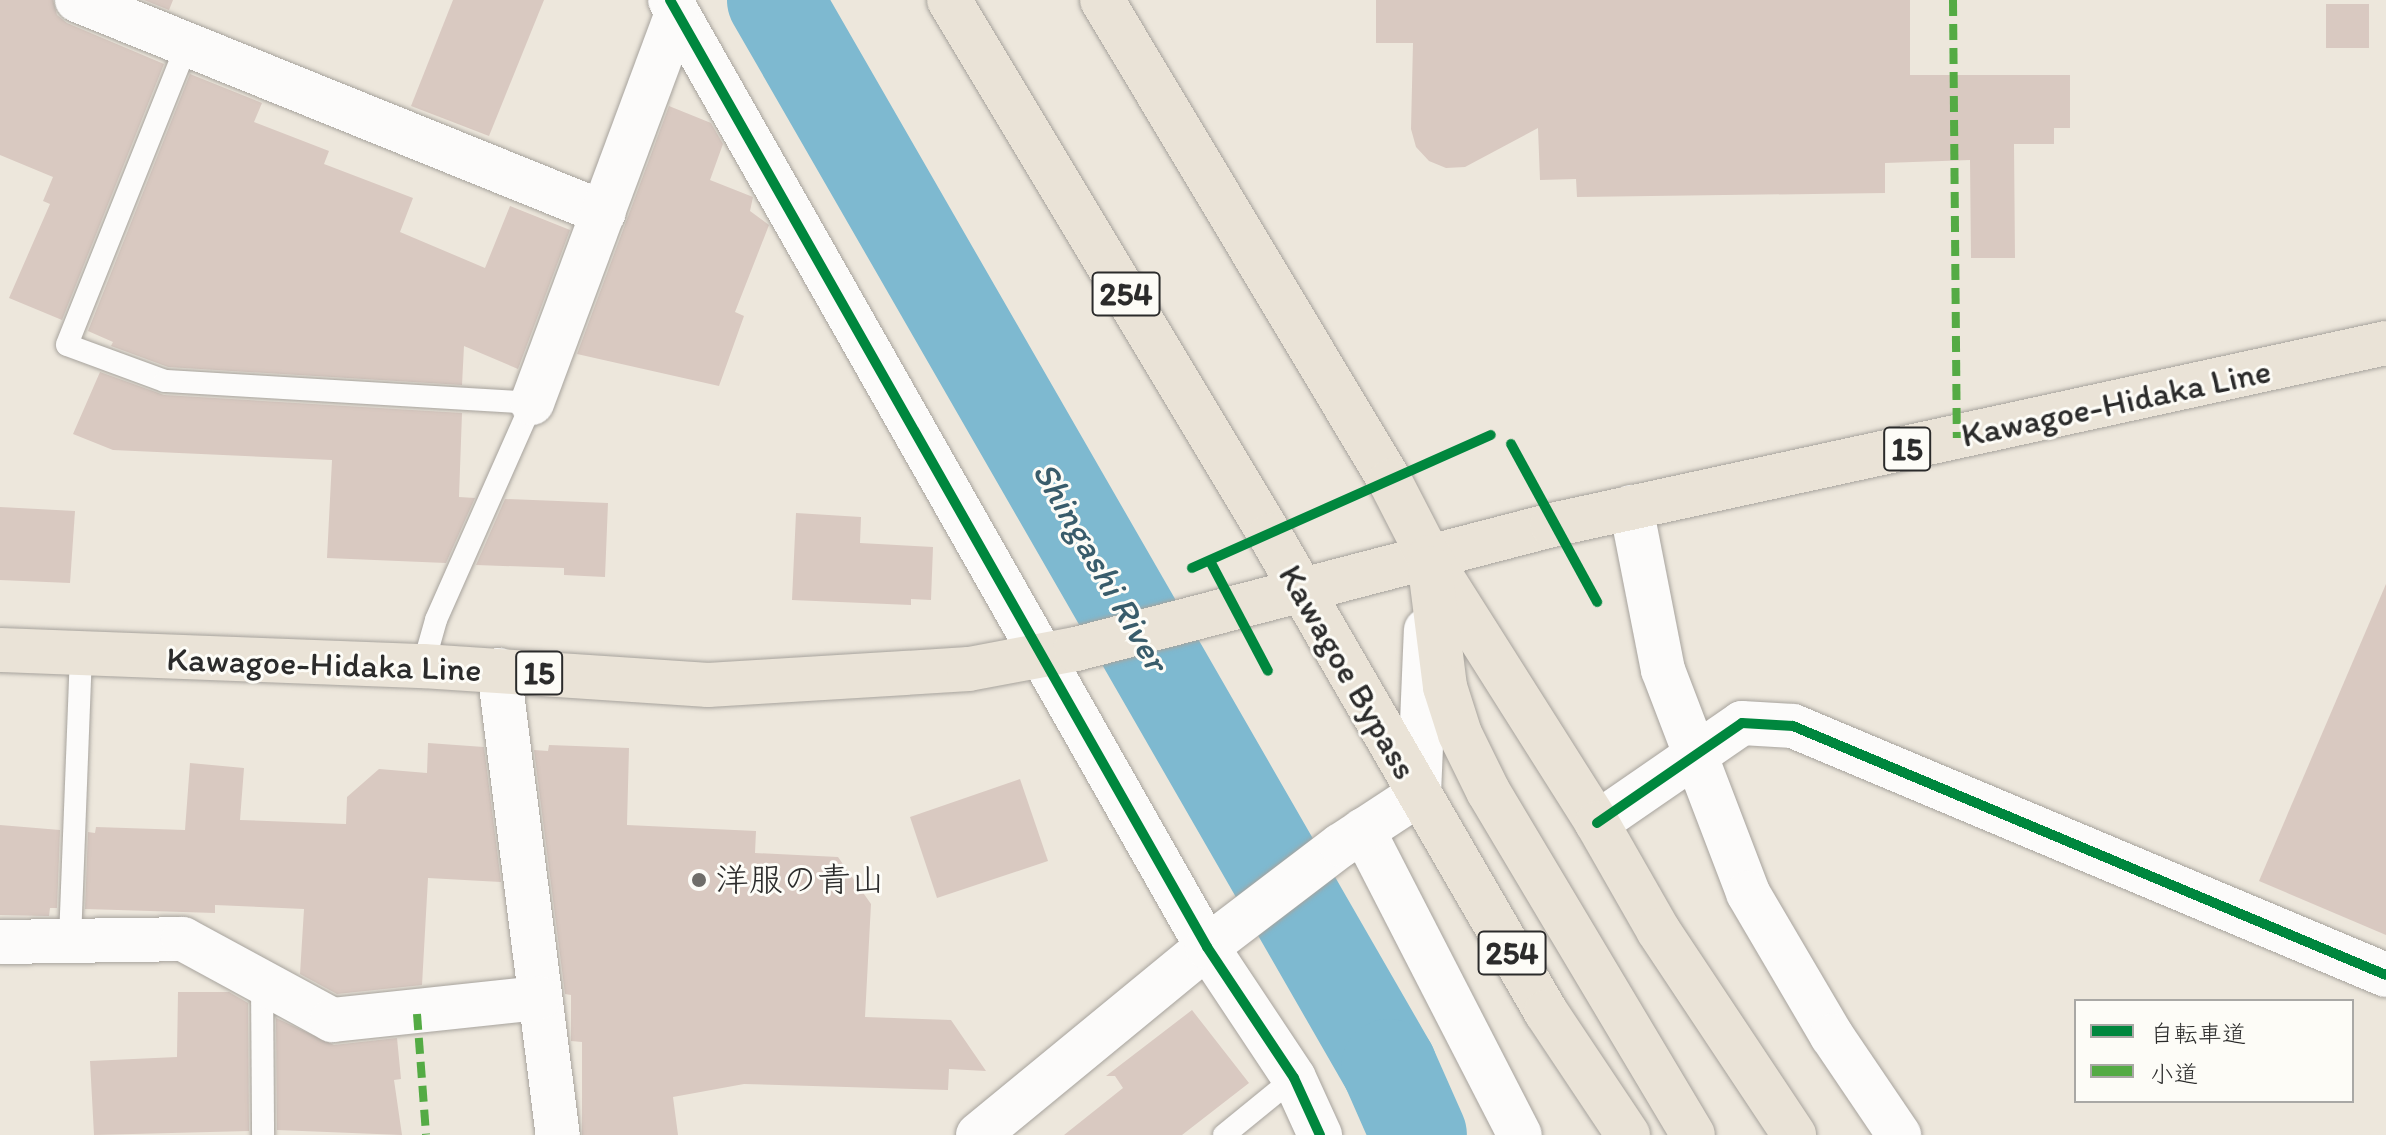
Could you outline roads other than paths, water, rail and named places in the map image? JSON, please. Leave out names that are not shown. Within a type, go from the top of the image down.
[{"type":"main road","name":"Kawagoe Bypass","points":[[949,0],[1302,590],[1546,1012],[1626,1125]]},
{"type":"main road","points":[[1102,0],[1390,481],[1429,557],[1597,823],[1658,930],[1794,1135]]},
{"type":"main road","name":"Kawagoe-Hidaka Line","points":[[0,650],[423,666],[708,685],[906,676],[1059,653],[1204,612],[1631,507],[2386,343]]},
{"type":"main road","points":[[1429,557],[1445,687],[1460,734],[1496,804],[1693,1135]]},
{"type":"street","points":[[77,0],[188,42],[604,213]]},
{"type":"street","points":[[532,403],[604,213],[674,6]]},
{"type":"street","points":[[674,6],[1059,653],[1207,947],[1294,1078],[1320,1135]]},
{"type":"street","points":[[1631,507],[1663,670],[1693,757],[1748,893],[1832,1036],[1899,1135]]},
{"type":"street","points":[[978,1135],[1207,947],[1352,837],[1419,794],[1429,557]]},
{"type":"street","points":[[499,670],[558,1135]]},
{"type":"street","points":[[1597,823],[1742,723],[1793,726],[2386,975]]},
{"type":"street","points":[[1352,837],[1520,1135]]},
{"type":"street","points":[[0,942],[183,939],[332,1020],[539,998]]},
{"type":"lane","points":[[188,42],[67,345],[165,381],[532,403],[436,620],[423,666]]},
{"type":"lane","points":[[70,940],[81,655]]},
{"type":"lane","points":[[262,982],[263,1135]]},
{"type":"lane","points":[[1224,1135],[1294,1078]]},
{"type":"waterway","name":"Shingashi River","points":[[775,0],[1389,1067],[1419,1135]]},
{"type":"place","name":"洋服の青山","points":[[699,880]]}]
